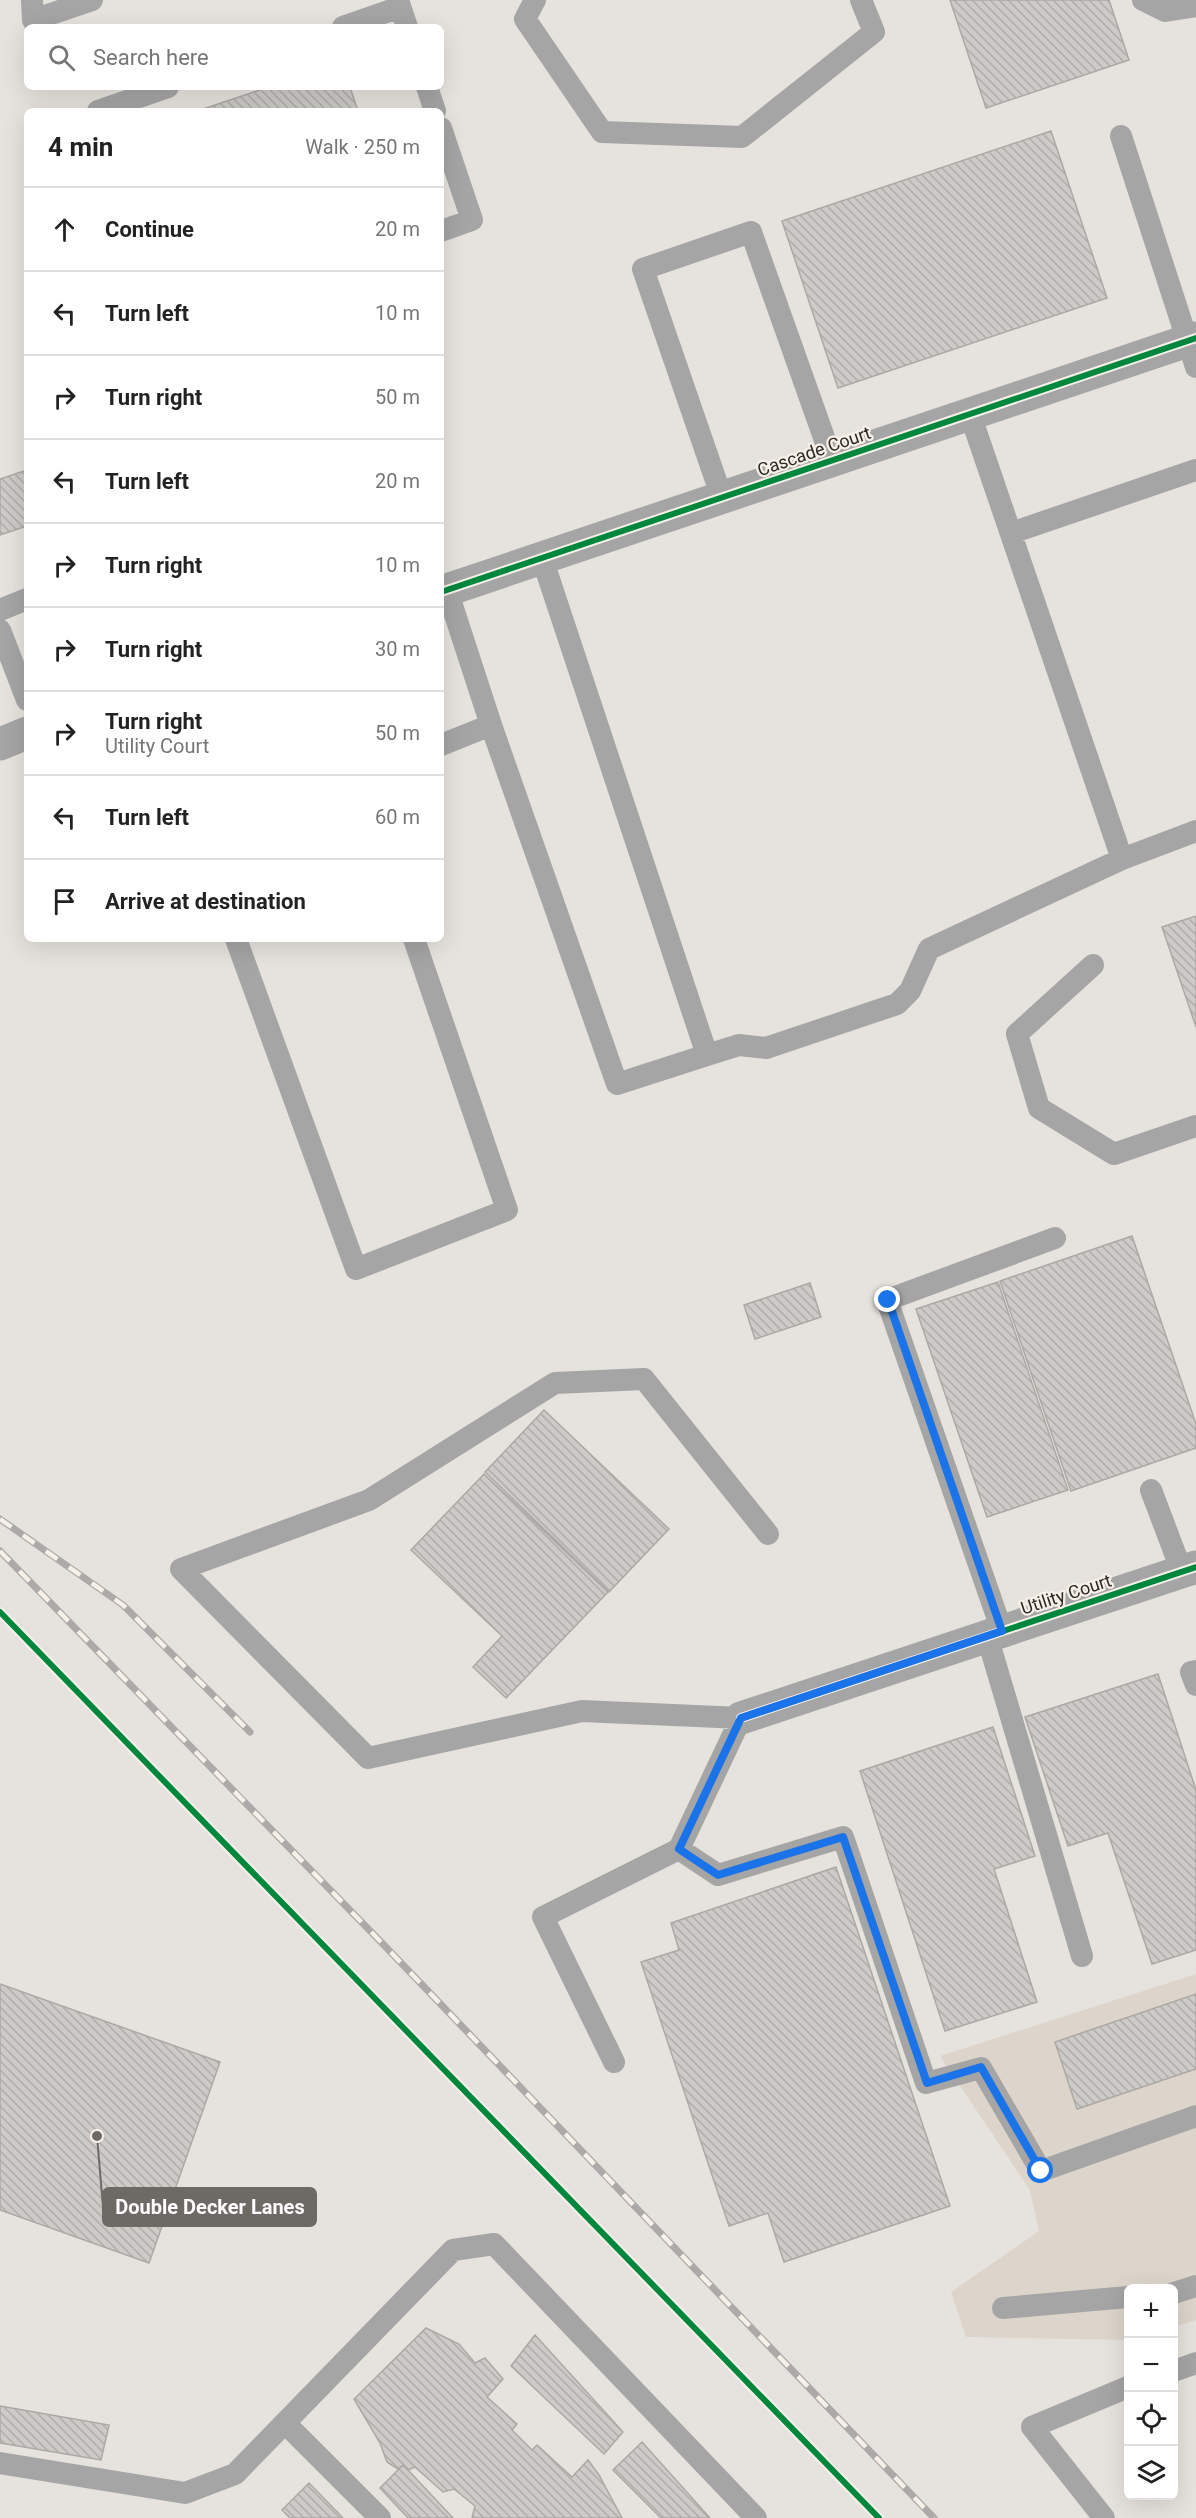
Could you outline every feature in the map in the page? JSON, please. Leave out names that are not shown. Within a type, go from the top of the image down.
[{"type":"street","name":"Cascade Court","points":[[444,591],[970,414],[1193,348]]},
{"type":"street","points":[[0,744],[24,734]]},
{"type":"street","name":"Utility Court","points":[[741,1718],[1189,1569]]},
{"type":"lane","points":[[32,0],[33,20],[92,0]]},
{"type":"lane","points":[[535,0],[525,19],[602,132],[742,137],[874,32],[861,0]]},
{"type":"lane","points":[[1143,0],[1165,11],[1196,6]]},
{"type":"lane","points":[[354,24],[401,11]]},
{"type":"lane","points":[[107,108],[159,90]]},
{"type":"lane","points":[[428,90],[434,108]]},
{"type":"lane","points":[[1121,136],[1193,348]]},
{"type":"lane","points":[[444,137],[472,220],[444,230]]},
{"type":"lane","points":[[722,498],[643,270],[751,232],[832,460]]},
{"type":"lane","points":[[970,414],[1122,859]]},
{"type":"lane","points":[[1011,533],[1196,470]]},
{"type":"lane","points":[[542,558],[707,1055]]},
{"type":"lane","points":[[444,591],[617,1084],[739,1045],[765,1048],[897,1004],[910,991],[929,949],[1122,859],[1196,831]]},
{"type":"lane","points":[[0,610],[24,600]]},
{"type":"lane","points":[[0,630],[24,692]]},
{"type":"lane","points":[[444,744],[491,725]]},
{"type":"lane","points":[[237,942],[356,1269],[507,1210],[415,942]]},
{"type":"lane","points":[[1093,964],[1017,1034],[1039,1108],[1114,1154],[1196,1126]]},
{"type":"lane","points":[[1055,1238],[888,1300],[994,1634],[1082,1956]]},
{"type":"lane","points":[[614,2062],[543,1917],[679,1849],[741,1718],[582,1711],[368,1758],[181,1569],[369,1500],[555,1383],[644,1379],[768,1534]]},
{"type":"lane","points":[[1151,1490],[1189,1569]]},
{"type":"lane","points":[[1196,1671],[1191,1672],[1196,1685]]},
{"type":"lane","points":[[679,1849],[718,1875],[843,1837],[927,2083],[981,2067],[1041,2171],[1196,2116]]},
{"type":"lane","points":[[0,2463],[185,2493],[235,2474],[453,2250],[494,2244],[756,2518]]},
{"type":"lane","points":[[1178,2291],[1196,2286]]},
{"type":"lane","points":[[1003,2308],[1124,2297]]},
{"type":"lane","points":[[1178,2369],[1196,2363]]},
{"type":"lane","points":[[1104,2518],[1032,2427],[1124,2389]]},
{"type":"lane","points":[[285,2423],[380,2518]]},
{"type":"shaded area","points":[[1196,1974],[1196,2320],[1178,2326],[1178,2284],[1124,2284],[1124,2340],[966,2337],[951,2292],[1039,2231],[1030,2190],[940,2056]]},
{"type":"building","points":[[950,0],[1109,0],[1129,60],[986,108]]},
{"type":"building","points":[[260,90],[351,90],[357,108],[206,108]]},
{"type":"building","points":[[1051,131],[1107,298],[838,388],[782,221]]},
{"type":"building","points":[[24,471],[24,527],[0,535],[0,479]]},
{"type":"building","points":[[1196,916],[1196,1027],[1162,927]]},
{"type":"building","points":[[1132,1236],[1196,1424],[1196,1448],[1071,1491],[1000,1281]]},
{"type":"building","points":[[998,1282],[1068,1490],[987,1517],[916,1309]]},
{"type":"building","points":[[810,1283],[821,1317],[755,1339],[744,1305]]},
{"type":"building","points":[[544,1410],[669,1529],[609,1592],[485,1472]]},
{"type":"building","points":[[484,1474],[608,1592],[506,1698],[473,1667],[502,1636],[411,1550]]},
{"type":"building","points":[[1158,1674],[1196,1790],[1196,1950],[1152,1964],[1108,1833],[1068,1846],[1025,1717]]},
{"type":"building","points":[[993,1727],[1035,1856],[994,1869],[1037,2002],[945,2031],[860,1771]]},
{"type":"building","points":[[836,1867],[950,2206],[784,2262],[768,2213],[729,2226],[641,1962],[679,1950],[671,1923]]},
{"type":"building","points":[[0,1984],[220,2062],[149,2263],[0,2210]]},
{"type":"building","points":[[1196,1994],[1196,2069],[1077,2109],[1055,2042]]},
{"type":"building","points":[[426,2328],[459,2344],[475,2363],[485,2358],[503,2379],[487,2397],[517,2424],[512,2430],[532,2450],[537,2445],[572,2477],[588,2460],[599,2475],[622,2518],[472,2518],[475,2506],[454,2489],[443,2492],[415,2467],[408,2470],[403,2465],[398,2469],[387,2462],[380,2443],[354,2399]]},
{"type":"building","points":[[535,2335],[623,2432],[604,2454],[511,2366]]},
{"type":"building","points":[[0,2406],[109,2425],[101,2460],[0,2443]]},
{"type":"building","points":[[642,2442],[710,2518],[661,2518],[613,2470]]},
{"type":"building","points":[[403,2465],[453,2518],[408,2518],[380,2488]]},
{"type":"building","points":[[309,2483],[343,2518],[290,2518],[282,2510]]},
{"type":"railway","points":[[0,1519],[123,1605],[250,1732]]},
{"type":"railway","points":[[0,1551],[381,1942],[934,2518]]},
{"type":"cycle path","points":[[444,591],[1196,338]]},
{"type":"cycle path","points":[[741,1718],[1196,1567]]},
{"type":"cycle path","points":[[0,1612],[879,2518]]},
{"type":"place","name":"Double Decker Lanes","points":[[97,2136]]},
{"type":"route","points":[[888,1300],[1002,1631],[741,1718],[679,1849],[718,1875],[843,1837],[927,2083],[981,2067],[1041,2171]]}]
